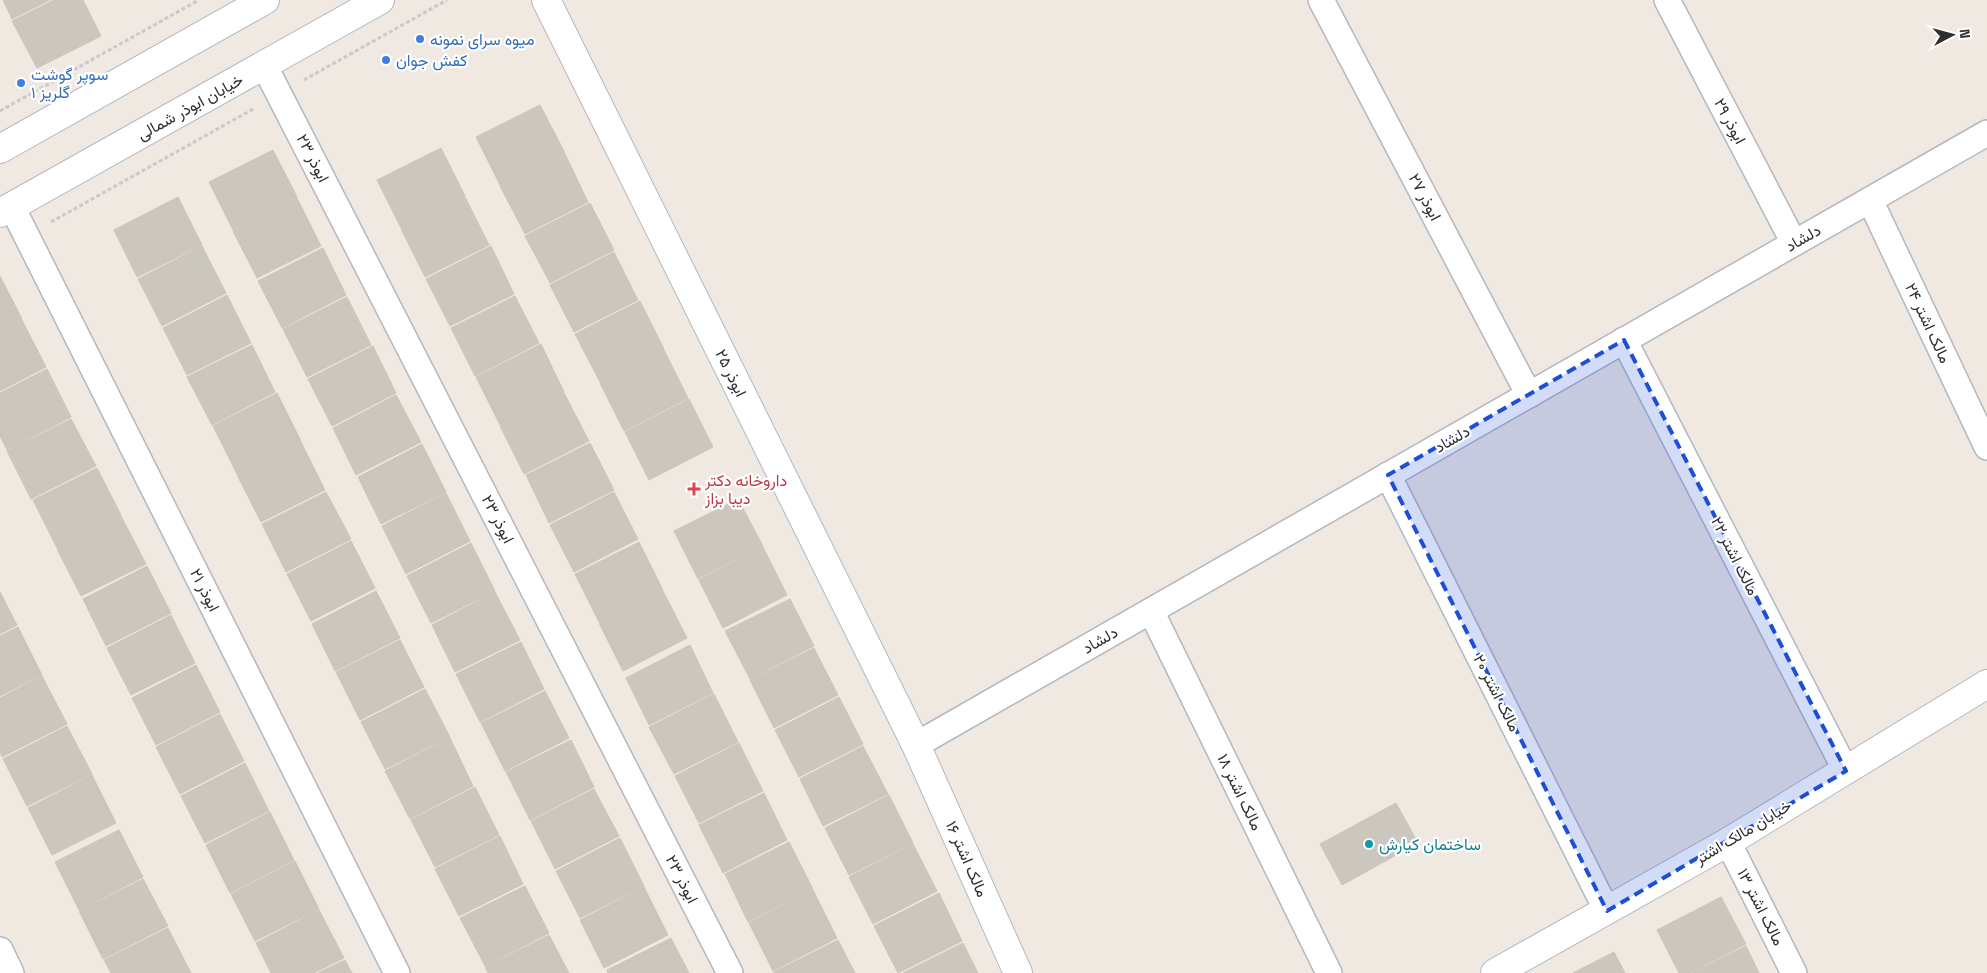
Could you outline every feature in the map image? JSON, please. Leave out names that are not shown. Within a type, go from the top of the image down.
[{"type":"street","points":[[3,141],[238,7],[265,0]]},
{"type":"street","name":"خیابان ابوذر شمالی","points":[[6,210],[380,0]]},
{"type":"street","name":"ابوذر ۲۵","points":[[546,0],[916,745]]},
{"type":"street","name":"ابوذر ۲۷","points":[[1321,0],[1529,395]]},
{"type":"street","name":"ابوذر ۲۹","points":[[1666,0],[1794,243]]},
{"type":"street","name":"ابوذر ۲۳","points":[[264,65],[730,973]]},
{"type":"street","name":"دلشاد","points":[[916,745],[1987,133]]},
{"type":"street","name":"مالک اشتر ۲۴","points":[[1870,200],[1987,447]]},
{"type":"street","name":"ابوذر ۲۱","points":[[6,210],[27,235],[397,973]]},
{"type":"street","name":"مالک اشتر ۲۲","points":[[1624,340],[1846,771]]},
{"type":"street","name":"مالک اشتر ۲۰","points":[[1388,475],[1607,910]]},
{"type":"street","name":"مالک اشتر ۱۸","points":[[1151,610],[1329,973]]},
{"type":"street","name":"خیابان مالک اشتر","points":[[1495,973],[1728,842],[1987,684]]},
{"type":"street","name":"مالک اشتر ۱۶","points":[[916,745],[1018,973]]},
{"type":"street","name":"مالک اشتر ۱۳","points":[[1728,842],[1794,973]]},
{"type":"street","points":[[0,950],[11,973]]},
{"type":"path","points":[[0,112],[199,0]]},
{"type":"path","points":[[27,235],[447,0]]},
{"type":"highlighted area","points":[[1624,340],[1846,771],[1607,911],[1388,475]]},
{"type":"building","points":[[3,0],[50,0],[12,19]]},
{"type":"building","points":[[54,0],[83,0],[101,36],[37,68],[12,21]]},
{"type":"building","points":[[540,105],[565,153],[500,185],[476,137]]},
{"type":"building","points":[[441,148],[465,196],[401,228],[377,180]]},
{"type":"building","points":[[273,150],[297,197],[233,230],[209,182]]},
{"type":"building","points":[[565,154],[588,202],[525,234],[500,186]]},
{"type":"building","points":[[178,197],[202,245],[137,277],[114,230]]},
{"type":"building","points":[[465,197],[489,245],[425,277],[401,229]]},
{"type":"building","points":[[297,198],[321,246],[257,278],[233,231]]},
{"type":"building","points":[[590,203],[614,250],[550,283],[525,236]]},
{"type":"building","points":[[202,246],[226,293],[162,326],[138,279]]},
{"type":"building","points":[[491,246],[514,294],[450,326],[426,279]]},
{"type":"building","points":[[323,248],[346,295],[282,328],[258,281]]},
{"type":"building","points":[[614,252],[638,300],[574,332],[550,285]]},
{"type":"building","points":[[0,276],[22,319],[0,330]]},
{"type":"building","points":[[227,295],[251,343],[187,375],[163,328]]},
{"type":"building","points":[[515,296],[539,343],[475,376],[451,328]]},
{"type":"building","points":[[347,297],[371,345],[307,377],[283,329]]},
{"type":"building","points":[[640,301],[664,349],[600,382],[575,334]]},
{"type":"building","points":[[22,320],[46,367],[0,391],[0,331]]},
{"type":"building","points":[[541,344],[564,392],[500,425],[476,377]]},
{"type":"building","points":[[252,345],[275,392],[212,425],[187,377]]},
{"type":"building","points":[[373,346],[396,393],[332,426],[308,379]]},
{"type":"building","points":[[664,350],[688,398],[624,431],[600,383]]},
{"type":"building","points":[[47,369],[71,417],[7,450],[0,436],[0,393]]},
{"type":"building","points":[[277,393],[301,441],[237,474],[213,426]]},
{"type":"building","points":[[564,393],[589,441],[524,474],[500,426]]},
{"type":"building","points":[[396,395],[421,442],[356,475],[333,428]]},
{"type":"building","points":[[689,399],[713,447],[649,480],[625,432]]},
{"type":"building","points":[[71,419],[96,466],[31,499],[7,451]]},
{"type":"building","points":[[301,442],[325,490],[261,522],[237,475]]},
{"type":"building","points":[[590,443],[614,490],[549,523],[526,475]]},
{"type":"building","points":[[422,444],[446,492],[381,524],[358,477]]},
{"type":"building","points":[[97,468],[121,515],[57,548],[33,500]]},
{"type":"building","points":[[326,492],[351,539],[286,572],[262,524]]},
{"type":"building","points":[[614,492],[638,539],[574,572],[550,525]]},
{"type":"building","points":[[446,493],[470,541],[406,574],[382,526]]},
{"type":"building","points":[[738,499],[763,546],[698,579],[674,531]]},
{"type":"building","points":[[121,516],[146,564],[81,596],[57,549]]},
{"type":"building","points":[[351,541],[375,588],[311,621],[287,574]]},
{"type":"building","points":[[639,542],[663,590],[599,622],[575,574]]},
{"type":"building","points":[[471,543],[495,591],[431,623],[407,576]]},
{"type":"building","points":[[763,547],[787,595],[723,628],[699,580]]},
{"type":"building","points":[[147,566],[171,613],[106,646],[83,599]]},
{"type":"building","points":[[376,591],[400,638],[335,671],[312,624]]},
{"type":"building","points":[[663,591],[687,638],[623,671],[599,623]]},
{"type":"building","points":[[0,592],[17,625],[0,634]]},
{"type":"building","points":[[495,592],[520,640],[455,672],[432,625]]},
{"type":"building","points":[[790,599],[814,646],[750,679],[725,631]]},
{"type":"building","points":[[171,615],[195,663],[131,695],[107,648]]},
{"type":"building","points":[[18,627],[42,675],[0,696],[0,636]]},
{"type":"building","points":[[400,640],[424,687],[360,720],[336,672]]},
{"type":"building","points":[[521,642],[544,689],[480,722],[456,674]]},
{"type":"building","points":[[690,645],[713,693],[649,725],[626,678]]},
{"type":"building","points":[[814,648],[838,695],[774,728],[750,680]]},
{"type":"building","points":[[196,665],[220,712],[156,745],[132,698]]},
{"type":"building","points":[[42,676],[67,724],[2,757],[0,752],[0,698]]},
{"type":"building","points":[[425,689],[450,737],[385,769],[361,722]]},
{"type":"building","points":[[545,691],[569,738],[505,771],[481,723]]},
{"type":"building","points":[[714,694],[738,742],[674,774],[649,727]]},
{"type":"building","points":[[839,697],[863,744],[799,777],[775,730]]},
{"type":"building","points":[[220,714],[244,761],[180,794],[156,747]]},
{"type":"building","points":[[67,726],[92,774],[27,806],[3,759]]},
{"type":"building","points":[[450,738],[473,786],[410,819],[385,771]]},
{"type":"building","points":[[571,740],[594,787],[530,820],[506,772]]},
{"type":"building","points":[[739,743],[763,791],[699,823],[675,776]]},
{"type":"building","points":[[863,746],[888,794],[823,826],[800,779]]},
{"type":"building","points":[[245,763],[269,811],[205,843],[181,796]]},
{"type":"building","points":[[92,775],[116,823],[52,855],[28,808]]},
{"type":"building","points":[[475,787],[499,835],[435,867],[411,820]]},
{"type":"building","points":[[594,789],[619,836],[555,869],[531,821]]},
{"type":"building","points":[[764,793],[787,840],[723,873],[699,825]]},
{"type":"building","points":[[889,795],[913,843],[849,875],[825,828]]},
{"type":"building","name":"ساختمان کیارش","points":[[1396,803],[1418,843],[1342,885],[1320,844]]},
{"type":"building","points":[[270,812],[294,860],[230,893],[206,845]]},
{"type":"building","points":[[119,830],[143,877],[79,910],[55,862]]},
{"type":"building","points":[[500,836],[523,884],[459,916],[435,869]]},
{"type":"building","points":[[620,838],[644,886],[580,918],[556,871]]},
{"type":"building","points":[[789,842],[813,889],[748,922],[725,874]]},
{"type":"building","points":[[913,844],[937,891],[873,924],[849,877]]},
{"type":"building","points":[[295,861],[319,909],[255,941],[231,894]]},
{"type":"building","points":[[143,879],[168,926],[103,959],[79,911]]},
{"type":"building","points":[[525,886],[549,933],[485,966],[460,918]]},
{"type":"building","points":[[644,887],[668,935],[604,968],[580,920]]},
{"type":"building","points":[[813,890],[837,938],[773,971],[749,923]]},
{"type":"building","points":[[939,893],[962,941],[898,973],[874,926]]},
{"type":"building","points":[[1721,897],[1746,944],[1690,973],[1679,973],[1657,930]]},
{"type":"building","points":[[319,910],[344,958],[314,973],[271,973],[256,943]]},
{"type":"building","points":[[168,928],[191,973],[111,973],[104,960]]},
{"type":"building","points":[[549,935],[569,973],[488,973],[485,967]]},
{"type":"building","points":[[671,938],[689,973],[608,973],[607,970]]},
{"type":"building","points":[[838,940],[855,973],[774,973],[774,972]]},
{"type":"building","points":[[963,943],[978,973],[903,973]]},
{"type":"building","points":[[1746,946],[1759,973],[1692,973]]},
{"type":"building","points":[[1614,952],[1625,973],[1573,973]]},
{"type":"building","points":[[345,960],[352,973],[318,973]]},
{"type":"place","name":"میوه سرای نمونه","points":[[420,39]]},
{"type":"place","name":"کفش جوان","points":[[386,60]]},
{"type":"place","name":"سوپر گوشت گلریز ۱","points":[[21,83]]},
{"type":"place","name":"داروخانه دکتر دیبا بزاز","points":[[694,489]]},
{"type":"place","name":"ساختمان کیارش","points":[[1369,844]]}]
